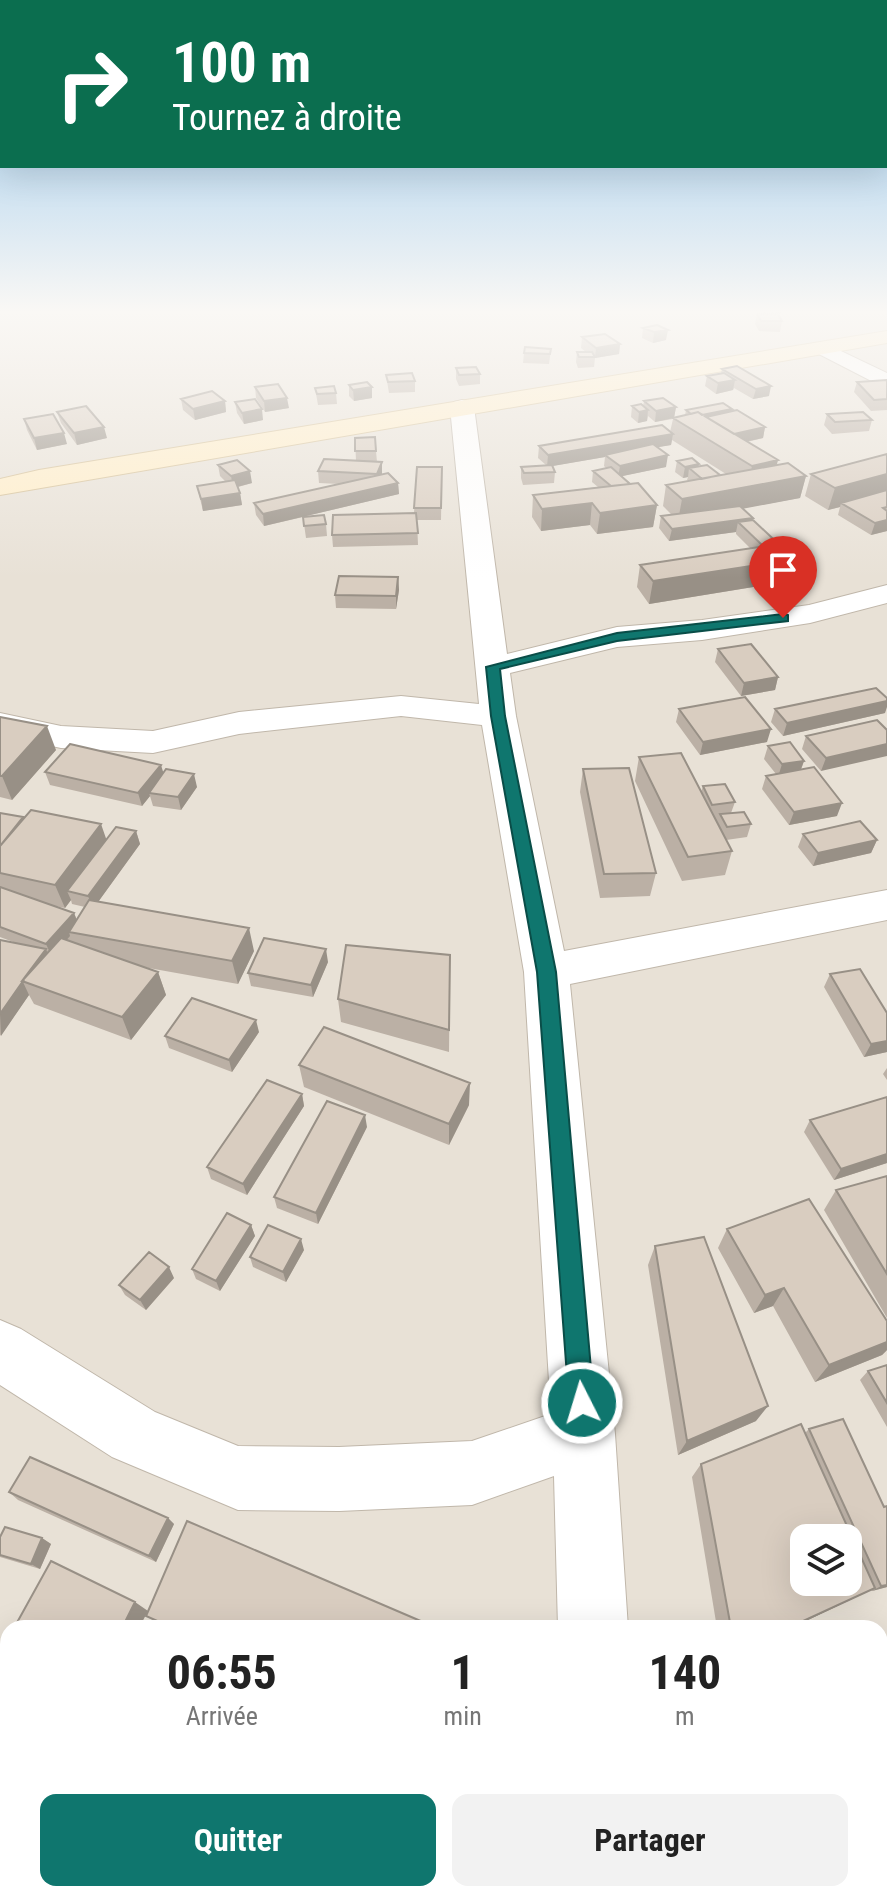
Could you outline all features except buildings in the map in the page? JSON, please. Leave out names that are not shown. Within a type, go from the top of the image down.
[{"type":"main road","points":[[0,487],[500,401]]},
{"type":"street","points":[[462,407],[498,716],[546,972],[584,1434],[593,1620]]},
{"type":"street","points":[[493,667],[617,637],[702,630],[810,614],[887,594]]},
{"type":"street","points":[[0,724],[61,737],[153,742],[239,723],[401,706],[498,716]]},
{"type":"street","points":[[546,972],[887,905]]},
{"type":"street","points":[[0,1350],[134,1435],[238,1478],[339,1479],[472,1473],[584,1434]]},
{"type":"shaded area","points":[[0,401],[887,401],[887,1620],[0,1620]]},
{"type":"route","points":[[582,1403],[546,972],[498,716],[493,667],[617,637],[702,630],[783,618]]}]
